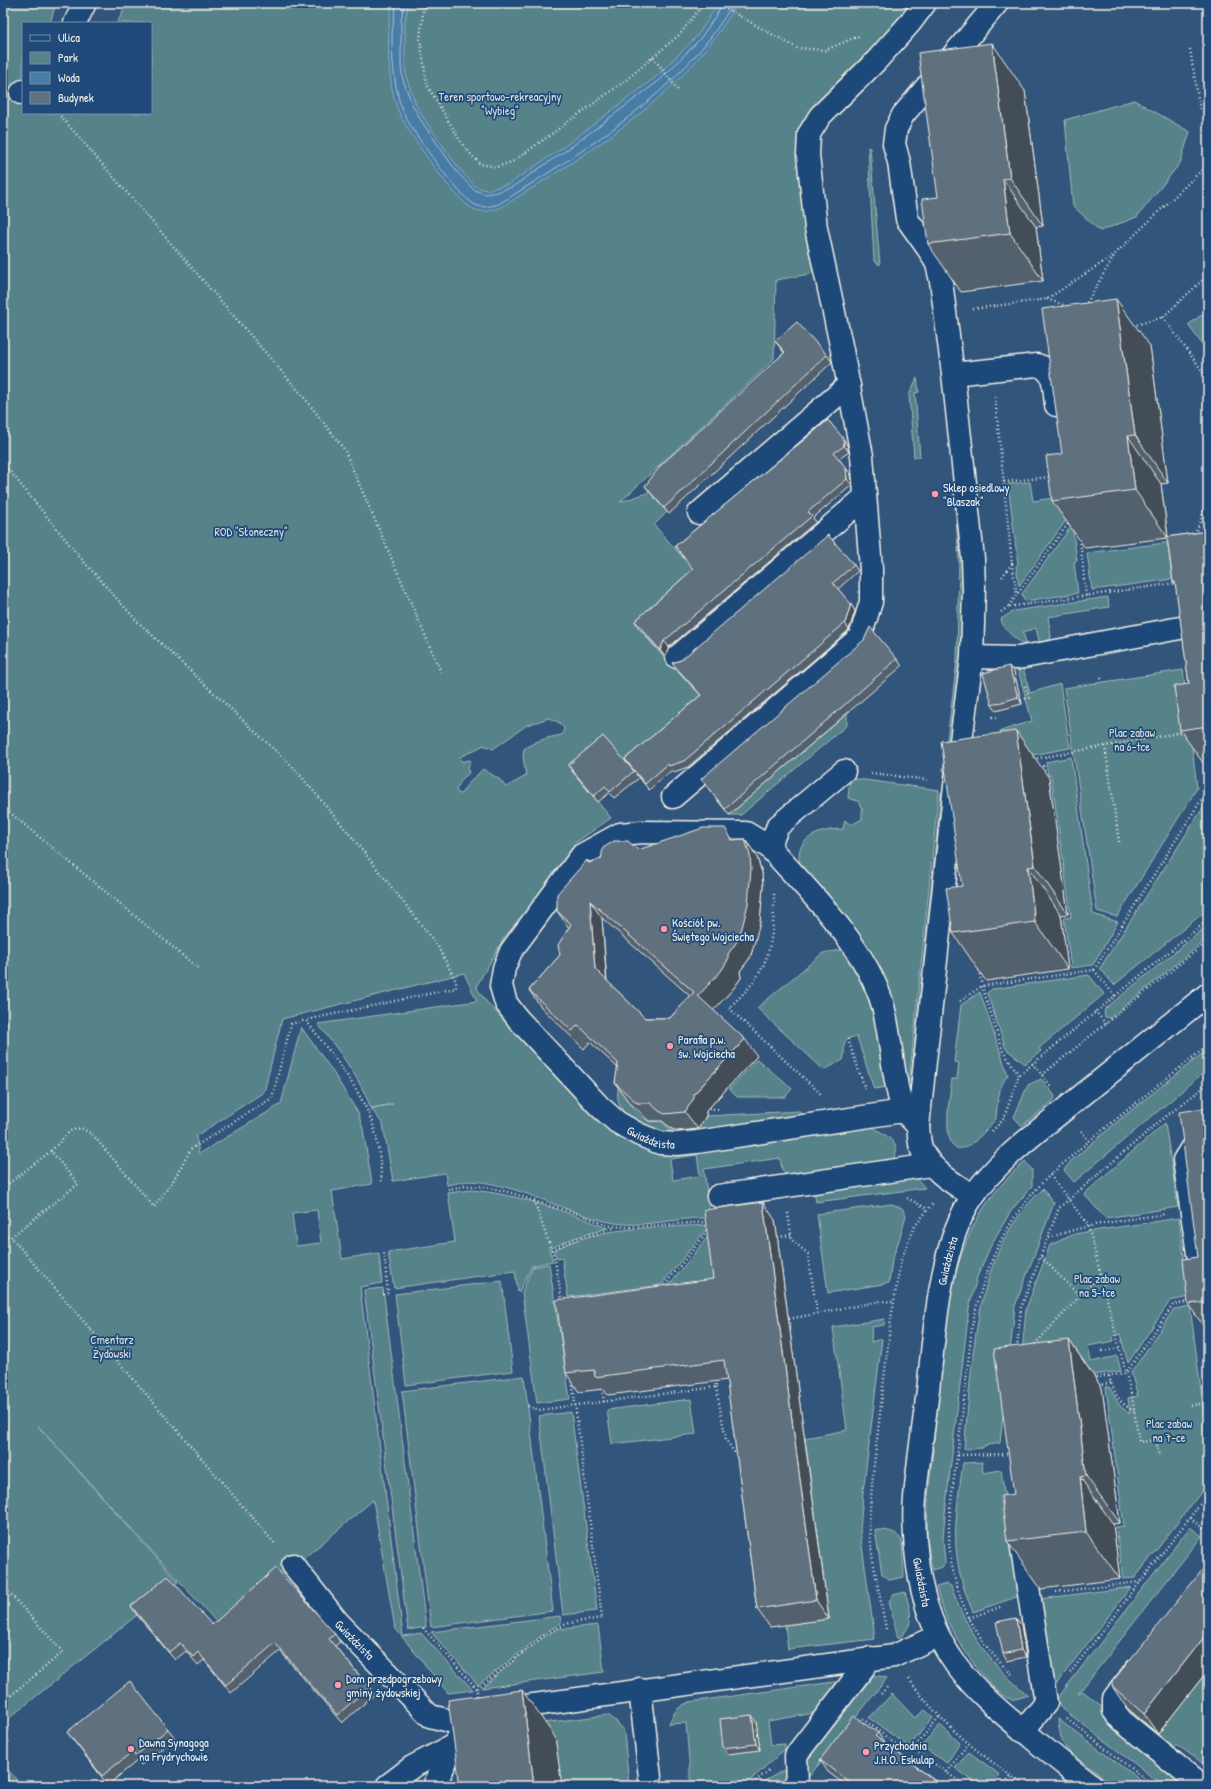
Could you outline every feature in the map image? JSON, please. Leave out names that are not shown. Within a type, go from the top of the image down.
[{"type":"street","points":[[76,22],[85,3]]},
{"type":"street","points":[[673,797],[860,637],[870,602],[871,569],[862,456],[816,228],[808,155],[809,134],[820,116],[876,61],[910,23],[925,3]]},
{"type":"street","points":[[973,1196],[949,1181],[931,1165],[921,1147],[918,1126],[954,794],[972,657],[973,559],[953,374],[941,281],[937,264],[926,244],[907,219],[899,162],[894,144],[896,129],[904,115],[997,3]]},
{"type":"street","points":[[953,374],[1037,365],[1044,367],[1050,372],[1052,378],[1058,424]]},
{"type":"street","points":[[699,513],[849,386]]},
{"type":"street","points":[[677,657],[865,497]]},
{"type":"street","points":[[972,657],[1018,658],[1180,628]]},
{"type":"street","points":[[769,847],[778,826],[844,771]]},
{"type":"street","name":"Gwiaździsta","points":[[642,832],[746,833],[769,847],[829,914],[862,961],[876,985],[883,1006],[898,1094],[903,1111],[690,1143],[660,1143],[638,1134],[617,1122],[599,1106],[518,1019],[506,1003],[501,986],[504,968],[512,951],[582,855],[620,834],[642,832]]},
{"type":"street","name":"Gwiaździsta","points":[[1081,1783],[981,1695],[960,1672],[938,1636],[926,1609],[920,1582],[914,1540],[915,1498],[931,1359],[942,1282],[951,1248],[962,1216],[973,1196],[998,1167],[1024,1144],[1208,994]]},
{"type":"street","points":[[903,1111],[918,1126]]},
{"type":"street","points":[[1200,1273],[1184,1160],[1208,1122]]},
{"type":"street","points":[[718,1196],[931,1165]]},
{"type":"street","points":[[1018,1517],[1046,1703],[1023,1731]]},
{"type":"street","name":"Gwiaździsta","points":[[293,1565],[338,1622],[430,1716],[466,1726]]},
{"type":"street","points":[[434,1786],[454,1745],[466,1726],[488,1713],[510,1708],[640,1689],[894,1656],[938,1636]]},
{"type":"street","points":[[1147,1657],[1114,1698],[1114,1711],[1122,1722],[1202,1786]]},
{"type":"street","points":[[797,1786],[796,1755],[871,1658]]},
{"type":"street","points":[[640,1689],[651,1786]]},
{"type":"street","points":[[387,1786],[412,1767],[454,1745]]},
{"type":"path","points":[[424,3],[420,39],[427,85],[464,147],[480,164],[496,167],[514,161],[625,81],[680,34],[704,3]]},
{"type":"path","points":[[716,3],[797,48],[825,50],[862,35]]},
{"type":"path","points":[[1190,50],[1200,110]]},
{"type":"path","points":[[653,57],[678,90]]},
{"type":"path","points":[[59,114],[303,396],[344,449],[441,672]]},
{"type":"path","points":[[966,310],[1047,299],[1114,255],[1208,164]]},
{"type":"path","points":[[1082,311],[1114,255]]},
{"type":"path","points":[[1127,328],[1163,317],[1208,275]]},
{"type":"path","points":[[1047,299],[1075,309]]},
{"type":"path","points":[[1163,317],[1208,379]]},
{"type":"path","points":[[995,395],[1012,564],[1017,596]]},
{"type":"path","points":[[3,463],[84,562],[137,621],[294,768],[357,843],[437,945],[456,981],[456,988],[292,1024],[272,1098],[191,1149],[173,1181],[154,1207],[92,1134],[81,1128],[70,1131],[51,1151],[8,1184],[3,1178]]},
{"type":"path","points":[[1004,482],[1049,476],[1050,482]]},
{"type":"path","points":[[1193,537],[1208,501]]},
{"type":"path","points":[[1072,518],[1017,596],[1008,606],[1180,582]]},
{"type":"path","points":[[1079,533],[1086,596]]},
{"type":"path","points":[[998,582],[1012,564]]},
{"type":"path","points":[[1021,700],[1026,699]]},
{"type":"path","points":[[1028,760],[1186,731]]},
{"type":"path","points":[[1105,746],[1119,842]]},
{"type":"path","points":[[957,1003],[982,986],[1094,970],[1208,789],[1205,764]]},
{"type":"path","points":[[1036,767],[1043,766],[1044,774],[1037,775]]},
{"type":"path","points":[[878,773],[922,779]]},
{"type":"path","points":[[3,807],[199,969]]},
{"type":"path","points":[[773,889],[772,930],[768,951],[762,969],[749,988],[729,1008],[812,1084]]},
{"type":"path","points":[[987,1136],[1003,1120],[1019,1075],[1095,1011],[1208,920]]},
{"type":"path","points":[[1042,1075],[1208,941]]},
{"type":"path","points":[[978,963],[982,986],[1003,1051],[1019,1075]]},
{"type":"path","points":[[1094,970],[1115,996]]},
{"type":"path","points":[[1095,1011],[1106,1024]]},
{"type":"path","points":[[306,1020],[339,1064],[374,1126],[382,1183]]},
{"type":"path","points":[[848,1039],[866,1095]]},
{"type":"path","points":[[1154,1786],[1046,1703],[994,1656],[969,1618],[957,1588],[949,1529],[972,1326],[979,1295],[988,1266],[1000,1240],[1015,1215],[1032,1193],[1050,1175],[1089,1141],[1208,1046]]},
{"type":"path","points":[[1032,1063],[1051,1087]]},
{"type":"path","points":[[1016,1350],[1021,1308],[1059,1208],[1160,1122],[1208,1084]]},
{"type":"path","points":[[11,1237],[78,1184],[51,1151]]},
{"type":"path","points":[[1050,1175],[1070,1199],[1088,1225],[1126,1373],[1139,1442],[1156,1440],[1159,1457]]},
{"type":"path","points":[[448,1189],[471,1186],[510,1192],[575,1213],[609,1226],[624,1227]]},
{"type":"path","points":[[905,1197],[928,1208]]},
{"type":"path","points":[[534,1201],[555,1260],[562,1302],[567,1301]]},
{"type":"path","points":[[781,1214],[795,1212]]},
{"type":"path","points":[[1048,1238],[1073,1228],[1166,1214]]},
{"type":"path","points":[[789,1218],[792,1240],[808,1254],[817,1313]]},
{"type":"path","points":[[552,1250],[609,1228],[708,1222],[714,1224]]},
{"type":"path","points":[[655,1289],[662,1288],[710,1229]]},
{"type":"path","points":[[3,1235],[11,1237],[293,1565]]},
{"type":"path","points":[[778,1237],[791,1235]]},
{"type":"path","points":[[383,1294],[388,1293],[384,1253]]},
{"type":"path","points":[[1041,1257],[1080,1296]]},
{"type":"path","points":[[1027,1352],[1101,1274]]},
{"type":"path","points":[[1088,1379],[1126,1373],[1173,1304],[1192,1300]]},
{"type":"path","points":[[789,1319],[881,1301],[894,1302]]},
{"type":"path","points":[[1102,1352],[1120,1348]]},
{"type":"path","points":[[1208,1360],[1206,1361],[1208,1380]]},
{"type":"path","points":[[714,1374],[726,1440],[740,1460]]},
{"type":"path","points":[[423,1628],[477,1689],[546,1634],[564,1624],[602,1618],[571,1376]]},
{"type":"path","points":[[1108,1376],[1118,1397],[1124,1405],[1134,1411]]},
{"type":"path","points":[[1095,1386],[1111,1383]]},
{"type":"path","points":[[528,1406],[539,1410],[716,1387]]},
{"type":"path","points":[[602,1389],[604,1402]]},
{"type":"path","points":[[1191,1405],[1208,1403]]},
{"type":"path","points":[[958,1455],[1009,1454],[1008,1449],[1016,1448]]},
{"type":"path","points":[[1046,1703],[1208,1494]]},
{"type":"path","points":[[1190,1518],[1208,1532]]},
{"type":"path","points":[[1029,1597],[1140,1582]]},
{"type":"path","points":[[3,1586],[63,1652],[3,1702]]},
{"type":"path","points":[[969,1618],[995,1609]]},
{"type":"path","points":[[876,1700],[891,1682]]},
{"type":"path","points":[[857,1725],[866,1712]]},
{"type":"path","points":[[913,1749],[939,1716]]},
{"type":"path","points":[[862,1718],[903,1750],[913,1749],[966,1786]]},
{"type":"path","points":[[946,1772],[968,1744]]},
{"type":"path","points":[[1002,1786],[1011,1776]]},
{"type":"green space","points":[[3,3],[56,3],[50,22],[22,22],[22,114],[152,114],[152,22],[118,22],[126,3],[920,3],[809,134],[815,273],[776,280],[774,359],[620,502],[650,492],[667,512],[654,525],[698,575],[639,628],[658,651],[707,702],[629,766],[573,772],[611,818],[575,843],[562,866],[522,920],[520,918],[504,938],[477,985],[478,990],[485,1000],[592,1116],[605,1126],[646,1145],[871,1126],[892,1141],[896,1150],[895,1156],[891,1162],[787,1177],[782,1170],[780,1158],[704,1169],[710,1218],[685,1219],[646,1224],[621,1224],[609,1222],[575,1212],[506,1187],[489,1183],[465,1181],[447,1185],[445,1173],[393,1181],[383,1124],[371,1109],[393,1104],[371,1108],[354,1074],[318,1024],[477,1001],[464,973],[282,1019],[264,1092],[196,1136],[199,1154],[281,1104],[301,1027],[331,1069],[358,1113],[363,1129],[372,1184],[332,1191],[342,1259],[379,1253],[382,1283],[360,1287],[403,1636],[421,1633],[473,1690],[448,1693],[395,1628],[373,1500],[222,1628],[38,1426],[178,1582],[3,1723]],"holes":[[[549,718],[560,723],[564,729],[562,735],[542,740],[524,749],[523,756],[526,776],[506,787],[499,779],[483,769],[467,785],[461,794],[456,790],[462,779],[469,773],[468,768],[471,761],[469,760],[462,762],[460,757],[484,745],[493,749],[527,725]],[[697,1155],[700,1176],[673,1180],[670,1159]],[[317,1210],[321,1243],[296,1246],[292,1213]]]},
{"type":"green space","points":[[1134,100],[1190,132],[1180,163],[1137,217],[1100,231],[1073,206],[1065,120]]},
{"type":"green space","points":[[868,147],[870,148],[880,265],[874,261]]},
{"type":"green space","points":[[1208,310],[1208,352],[1188,325]]},
{"type":"green space","points":[[917,378],[919,392],[915,393],[920,457],[914,457],[909,395]]},
{"type":"green space","points":[[1030,482],[1033,501],[1054,498],[1072,512],[1019,586],[1016,566],[1018,564],[1008,484]]},
{"type":"green space","points":[[955,505],[960,505],[965,561],[961,661],[949,771],[943,771],[957,661],[959,561]]},
{"type":"green space","points":[[1072,525],[1077,561],[1074,562],[1078,593],[1025,601],[1022,594]]},
{"type":"green space","points":[[1172,542],[1174,569],[1173,579],[1092,590],[1087,553]]},
{"type":"green space","points":[[1108,597],[1109,607],[1048,617],[1051,637],[1049,641],[1040,645],[1036,628],[1023,632],[1026,643],[1022,644],[1006,630],[1001,619],[1014,611]]},
{"type":"green space","points":[[1023,668],[1030,693],[1060,684],[1070,748],[985,764],[998,750],[1001,731],[1032,721],[1018,670]]},
{"type":"green space","name":"Plac zabaw na 6-tce","points":[[1183,670],[1197,788],[1117,917],[1097,911],[1064,688]]},
{"type":"green space","points":[[847,714],[847,725],[741,815],[729,815]]},
{"type":"green space","points":[[1071,757],[1093,914],[1118,922],[1093,965],[1071,968],[1064,918],[1071,917],[1051,775],[1048,776],[1046,762]]},
{"type":"green space","points":[[850,778],[939,790],[909,1082],[907,1083],[907,1085],[909,1084],[908,1088],[910,1088],[941,792],[946,793],[913,1095],[908,1098],[899,1036],[801,867],[799,857],[800,849],[810,838],[825,831],[843,829],[845,820],[851,825],[862,819],[862,809],[858,801],[848,798]]},
{"type":"green space","points":[[1208,800],[1208,909],[1114,985],[1100,968]]},
{"type":"green space","points":[[1208,925],[1208,938],[1110,1018],[1105,1017],[1104,1011],[1106,1008]]},
{"type":"green space","points":[[842,950],[853,966],[868,999],[881,1050],[886,1087],[874,1089],[857,1037],[847,1039],[845,1042],[843,1060],[824,1070],[757,1008],[823,953]]},
{"type":"green space","points":[[1089,975],[1104,994],[1039,1048],[1041,1051],[1025,1064],[1006,1049],[987,993],[992,989]]},
{"type":"green space","points":[[980,992],[1008,1075],[1000,1090],[996,1119],[970,1145],[957,1148],[951,1143],[949,1134],[948,1109],[952,1079],[957,1079],[959,1063],[954,1062],[961,1005]]},
{"type":"green space","points":[[1208,1049],[1208,1069],[1074,1182],[1064,1170],[1071,1161],[1118,1121]]},
{"type":"green space","points":[[757,1059],[792,1089],[785,1097],[737,1097],[729,1089]]},
{"type":"green space","points":[[1041,1079],[1055,1096],[1054,1100],[1022,1126],[1014,1117],[1028,1085]]},
{"type":"green space","points":[[619,1085],[630,1104],[641,1116],[653,1122],[660,1120],[671,1130],[677,1133],[662,1132],[645,1126],[630,1118],[624,1112],[619,1103]]},
{"type":"green space","points":[[800,1111],[801,1118],[701,1134],[700,1128],[698,1128],[700,1119],[706,1119],[706,1116]]},
{"type":"green space","points":[[1165,1123],[1178,1207],[1105,1218],[1084,1194]]},
{"type":"green space","points":[[1025,1161],[1032,1170],[1032,1186],[1011,1211],[992,1243],[977,1277],[969,1308],[945,1514],[943,1538],[945,1564],[942,1567],[932,1570],[927,1539],[928,1498],[948,1306],[953,1284],[965,1244],[973,1227],[994,1194],[1008,1177]]},
{"type":"green space","points":[[914,1178],[918,1180],[925,1188],[816,1202],[814,1190]]},
{"type":"green space","points":[[1043,1189],[1054,1203],[1015,1306],[1000,1443],[983,1446],[983,1448],[964,1449],[974,1345],[980,1310],[989,1276],[1002,1244],[1020,1215]]},
{"type":"green space","points":[[471,1190],[523,1199],[574,1215],[607,1228],[574,1238],[549,1249],[553,1261],[532,1266],[519,1292],[515,1271],[394,1288],[388,1252],[455,1242],[448,1193]]},
{"type":"green space","points":[[892,1204],[902,1208],[906,1215],[892,1260],[889,1283],[828,1293],[817,1214]]},
{"type":"green space","name":"Plac zabaw na 5-tce","points":[[1179,1218],[1189,1297],[1170,1301],[1128,1363],[1120,1334],[1113,1336],[1114,1341],[1088,1346],[1091,1362],[1117,1356],[1121,1371],[1019,1385],[1026,1309],[1050,1245],[1075,1234]]},
{"type":"green space","points":[[710,1225],[661,1285],[568,1297],[562,1258],[557,1259],[554,1251],[560,1247],[578,1240],[614,1231],[652,1227]]},
{"type":"green space","points":[[714,1229],[728,1313],[664,1291]]},
{"type":"green space","points":[[549,1264],[570,1399],[537,1403],[522,1292],[533,1267]]},
{"type":"green space","points":[[502,1281],[513,1371],[406,1385],[395,1294]]},
{"type":"green space","points":[[383,1288],[426,1627],[408,1630],[364,1290]]},
{"type":"green space","name":"Plac zabaw na 7-ce","points":[[1190,1306],[1208,1445],[1208,1483],[1135,1578],[1123,1579],[1116,1527],[1124,1526],[1106,1387],[1109,1387],[1120,1406],[1130,1414],[1128,1398],[1138,1396],[1131,1373],[1174,1309]]},
{"type":"green space","points":[[885,1319],[884,1325],[872,1327],[871,1342],[882,1339],[863,1492],[860,1531],[875,1639],[788,1649],[785,1625],[829,1619],[805,1438],[847,1430],[833,1327]]},
{"type":"green space","points":[[524,1376],[553,1611],[431,1627],[402,1391]]},
{"type":"green space","points":[[691,1399],[696,1434],[612,1444],[607,1410]]},
{"type":"green space","points":[[571,1412],[597,1611],[563,1615],[539,1416]]},
{"type":"green space","points":[[982,1462],[983,1473],[1001,1470],[1019,1596],[973,1612],[965,1592],[960,1573],[957,1555],[956,1520],[963,1463]]},
{"type":"green space","points":[[1190,1527],[1202,1536],[1078,1694],[1083,1691],[1100,1705],[1105,1714],[1190,1786],[1164,1786],[1060,1707],[1057,1699]]},
{"type":"green space","points":[[875,1530],[891,1532],[900,1538],[902,1542],[904,1577],[889,1580],[882,1574]]},
{"type":"green space","points":[[947,1584],[951,1586],[964,1618],[981,1646],[1002,1671],[1028,1695],[1012,1699],[1003,1696],[986,1679],[969,1657],[952,1630],[939,1598],[936,1587]]},
{"type":"green space","points":[[1131,1587],[1054,1687],[1040,1599]]},
{"type":"green space","points":[[905,1592],[910,1612],[910,1623],[908,1628],[898,1639],[889,1601],[893,1595]]},
{"type":"green space","points":[[560,1616],[561,1623],[545,1633],[478,1685],[431,1632]]},
{"type":"green space","points":[[598,1625],[604,1672],[482,1688],[547,1635],[562,1627],[562,1629]]},
{"type":"green space","points":[[1208,1670],[1208,1767],[1176,1744],[1171,1750],[1154,1739]]},
{"type":"green space","points":[[873,1676],[887,1678],[804,1783],[807,1760]]},
{"type":"green space","points":[[841,1681],[815,1713],[768,1721],[771,1745],[785,1744],[785,1749],[744,1786],[691,1786],[686,1723],[669,1724],[672,1716],[679,1708],[690,1702]]},
{"type":"green space","points":[[892,1694],[915,1718],[925,1710],[933,1717],[909,1747],[869,1718]]},
{"type":"green space","points":[[608,1715],[617,1722],[624,1732],[629,1786],[562,1786],[555,1737],[501,1728]]},
{"type":"green space","points":[[1058,1719],[1148,1786],[1115,1786],[1070,1753],[1062,1741]]},
{"type":"green space","points":[[940,1725],[960,1743],[947,1763],[921,1746]]},
{"type":"green space","points":[[969,1752],[1000,1775],[990,1786],[980,1786],[955,1768]]},
{"type":"green space","points":[[3,1764],[22,1786],[3,1786]]},
{"type":"green space","points":[[784,1770],[786,1786],[756,1786]]},
{"type":"water","points":[[392,3],[408,3],[405,22],[405,66],[407,79],[416,105],[460,170],[476,187],[486,190],[509,184],[565,146],[657,76],[697,36],[719,3],[737,3],[716,36],[691,66],[663,94],[632,120],[566,166],[500,208],[482,211],[476,210],[459,198],[420,147],[400,115],[393,94],[389,60],[389,25]]},
{"type":"building","points":[[992,43],[1010,178],[1003,179],[1010,233],[928,244],[922,199],[938,197],[918,53]]},
{"type":"building","points":[[1116,299],[1135,435],[1128,436],[1135,490],[1052,501],[1046,456],[1062,454],[1042,309]]},
{"type":"building","points":[[797,322],[827,355],[664,508],[645,486],[661,465],[785,352],[775,341]]},
{"type":"building","points":[[828,420],[843,438],[844,446],[834,453],[846,468],[847,479],[808,512],[812,516],[664,641],[660,650],[635,621],[693,569],[675,546]]},
{"type":"building","points":[[1208,531],[1208,726],[1180,730],[1174,686],[1189,684],[1175,582],[1173,582],[1167,537]]},
{"type":"building","points":[[828,535],[854,565],[833,583],[851,604],[845,623],[684,761],[669,766],[668,764],[645,784],[625,759],[701,695],[672,663],[681,660]]},
{"type":"building","points":[[870,627],[897,659],[725,809],[701,779],[864,640]]},
{"type":"building","points":[[1009,666],[1018,697],[992,705],[983,673]]},
{"type":"building","points":[[1016,731],[1035,866],[1028,867],[1035,922],[953,933],[946,888],[962,886],[941,741]]},
{"type":"building","points":[[603,736],[634,771],[610,792],[605,786],[594,796],[568,765]]},
{"type":"building","points":[[703,828],[725,828],[732,840],[745,839],[750,855],[751,869],[748,904],[738,940],[728,954],[728,960],[721,971],[698,996],[745,1039],[694,1094],[694,1098],[685,1112],[665,1114],[650,1103],[637,1103],[615,1083],[618,1063],[578,1025],[572,1031],[529,990],[560,955],[558,945],[571,924],[557,911],[557,894],[587,860],[588,863],[601,859],[603,848],[614,841],[628,841],[638,850]],"holes":[[[590,901],[694,992],[670,1018],[645,1018],[595,969]]]},
{"type":"building","points":[[1208,1108],[1208,1302],[1188,1304],[1183,1259],[1198,1257],[1179,1112]]},
{"type":"building","points":[[763,1202],[816,1600],[757,1609],[724,1360],[595,1377],[594,1370],[566,1373],[556,1300],[713,1279],[704,1210]]},
{"type":"building","points":[[1069,1340],[1086,1476],[1080,1477],[1086,1532],[1007,1541],[1001,1496],[1014,1494],[994,1349]]},
{"type":"building","points":[[1206,1563],[1208,1565],[1208,1632],[1144,1714],[1112,1686],[1112,1682],[1204,1568]]},
{"type":"building","points":[[276,1568],[335,1634],[329,1639],[369,1687],[337,1715],[275,1643],[226,1685],[198,1652],[193,1657],[180,1643],[169,1652],[131,1606],[168,1576],[212,1625]]},
{"type":"building","points":[[1016,1618],[1021,1650],[1003,1654],[996,1622]]},
{"type":"building","points":[[130,1681],[168,1729],[135,1756],[132,1752],[102,1776],[67,1732]]},
{"type":"building","points":[[522,1690],[534,1786],[460,1786],[448,1700]]},
{"type":"building","points":[[752,1715],[756,1744],[723,1748],[720,1719]]},
{"type":"building","name":"Przychodnia J.H.O. Eskulap","points":[[853,1716],[878,1733],[875,1736],[942,1786],[854,1786],[820,1760]]},
{"type":"place","name":"Sklep osiedlowy \"Blaszak\"","points":[[935,494]]},
{"type":"place","name":"Kościół pw. Świętego Wojciecha","points":[[664,929]]},
{"type":"place","name":"Parafia p.w. św. Wojciecha","points":[[670,1046]]},
{"type":"place","name":"Dom przedpogrzebowy gminy żydowskiej","points":[[338,1685]]},
{"type":"place","name":"Dawna Synagoga na Frydrychowie","points":[[131,1749]]},
{"type":"place","name":"Przychodnia J.H.O. Eskulap","points":[[866,1752]]},
{"type":"park label","name":"Teren sportowo-rekreacyjny \"Wybieg\"","points":[[500,103]]},
{"type":"park label","name":"ROD \"Słoneczny\"","points":[[251,531]]},
{"type":"park label","name":"Cmentarz Żydowski","points":[[112,1346]]}]
